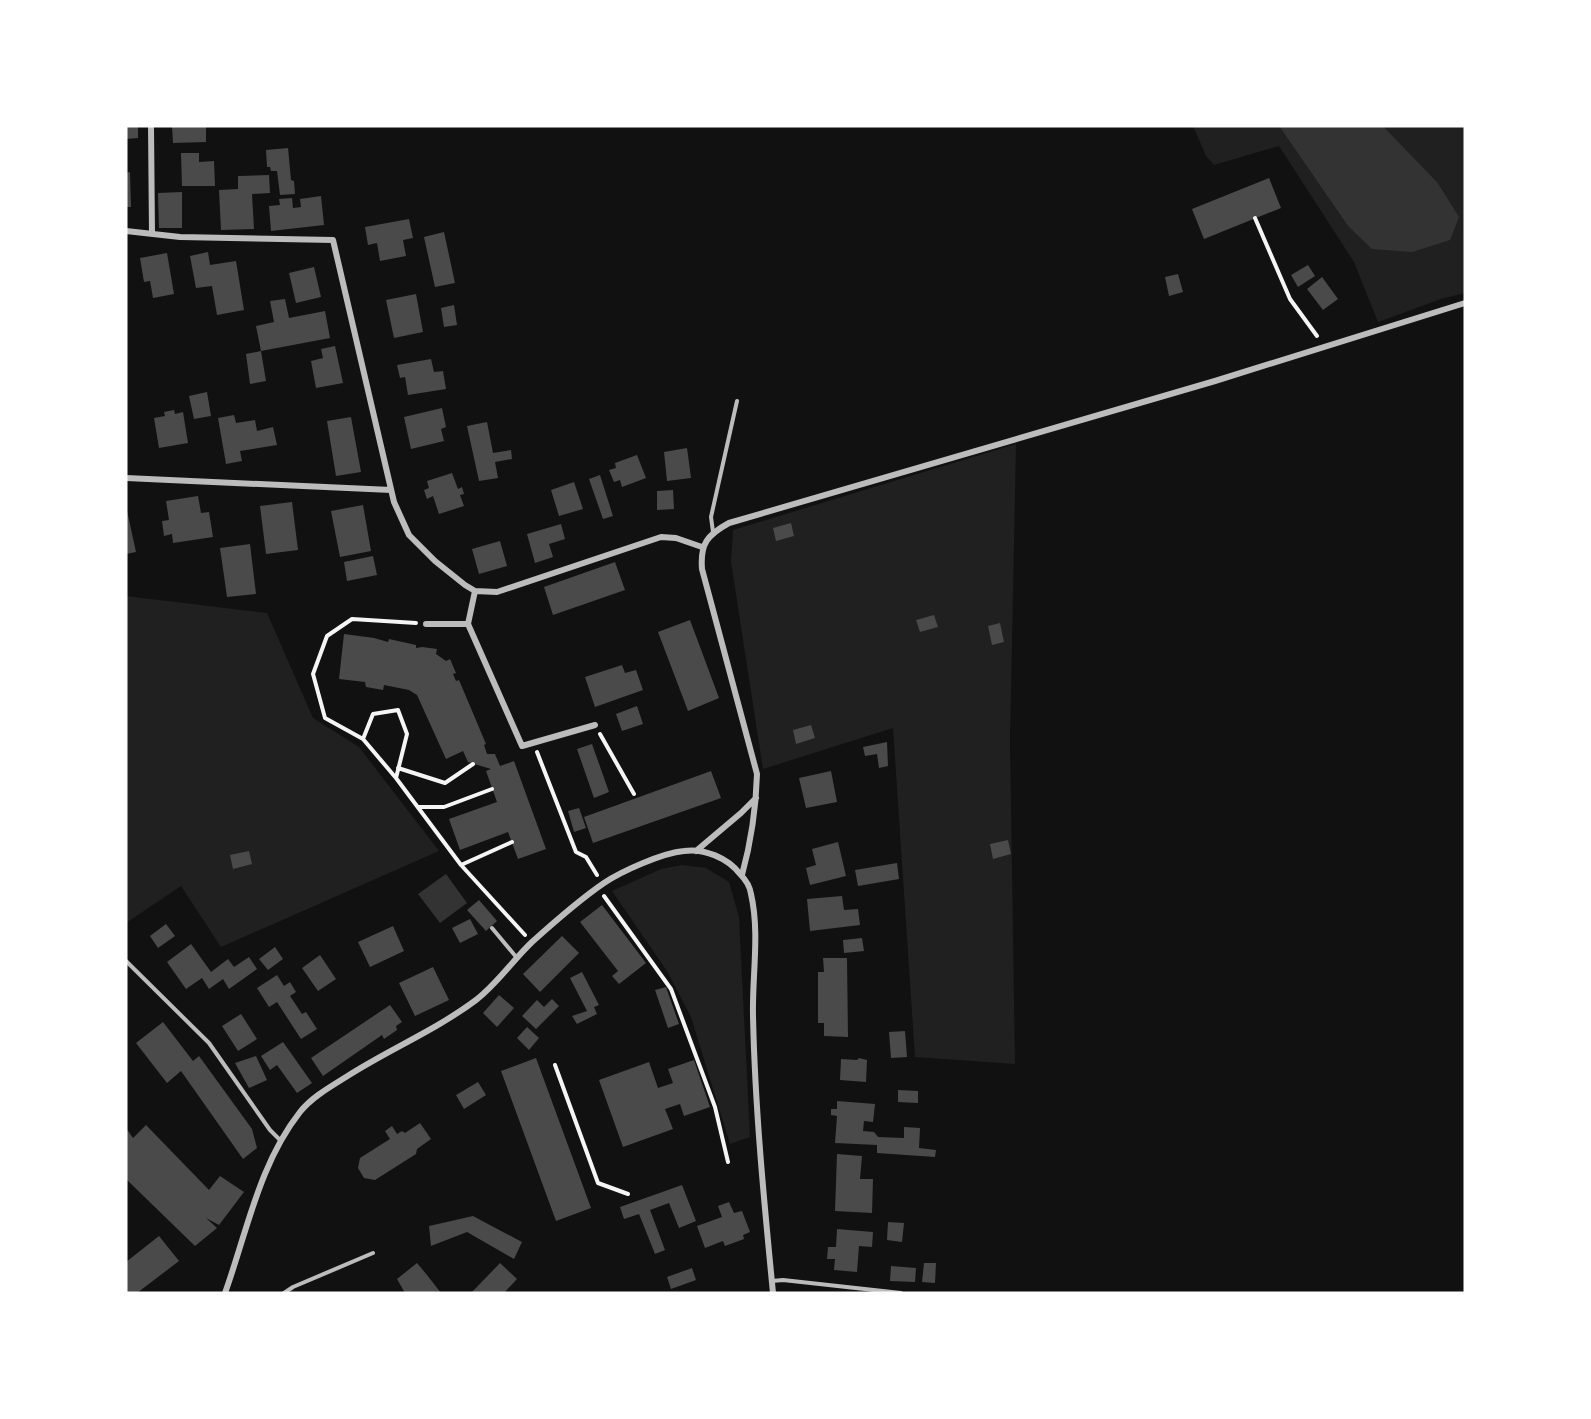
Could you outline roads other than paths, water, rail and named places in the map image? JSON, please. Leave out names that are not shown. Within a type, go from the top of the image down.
[{"type":"street","points":[[151,126],[152,234]]},
{"type":"street","points":[[126,231],[180,237],[333,240],[394,502],[409,535],[435,561],[465,585],[476,591],[497,592],[661,537],[676,538],[702,547]]},
{"type":"street","points":[[742,875],[749,849],[757,774],[702,569],[702,547],[713,532],[729,523],[1215,381],[1465,303]]},
{"type":"street","points":[[126,478],[391,490]]},
{"type":"street","points":[[476,591],[468,624],[522,746],[595,725]]},
{"type":"street","points":[[426,624],[468,624]]},
{"type":"street","points":[[696,851],[756,798]]},
{"type":"street","points":[[225,1293],[255,1199],[281,1141],[302,1109],[324,1090],[478,999],[531,943],[602,884],[643,864],[682,851],[696,851],[718,856],[732,864],[742,875],[751,892],[755,934],[753,1015],[762,1169],[773,1293]]},
{"type":"lane","points":[[713,532],[711,517],[737,400]]},
{"type":"lane","points":[[492,928],[518,958]]},
{"type":"lane","points":[[126,961],[209,1043],[270,1130],[281,1141]]},
{"type":"lane","points":[[284,1293],[373,1252]]},
{"type":"lane","points":[[772,1281],[783,1280],[901,1293]]}]
